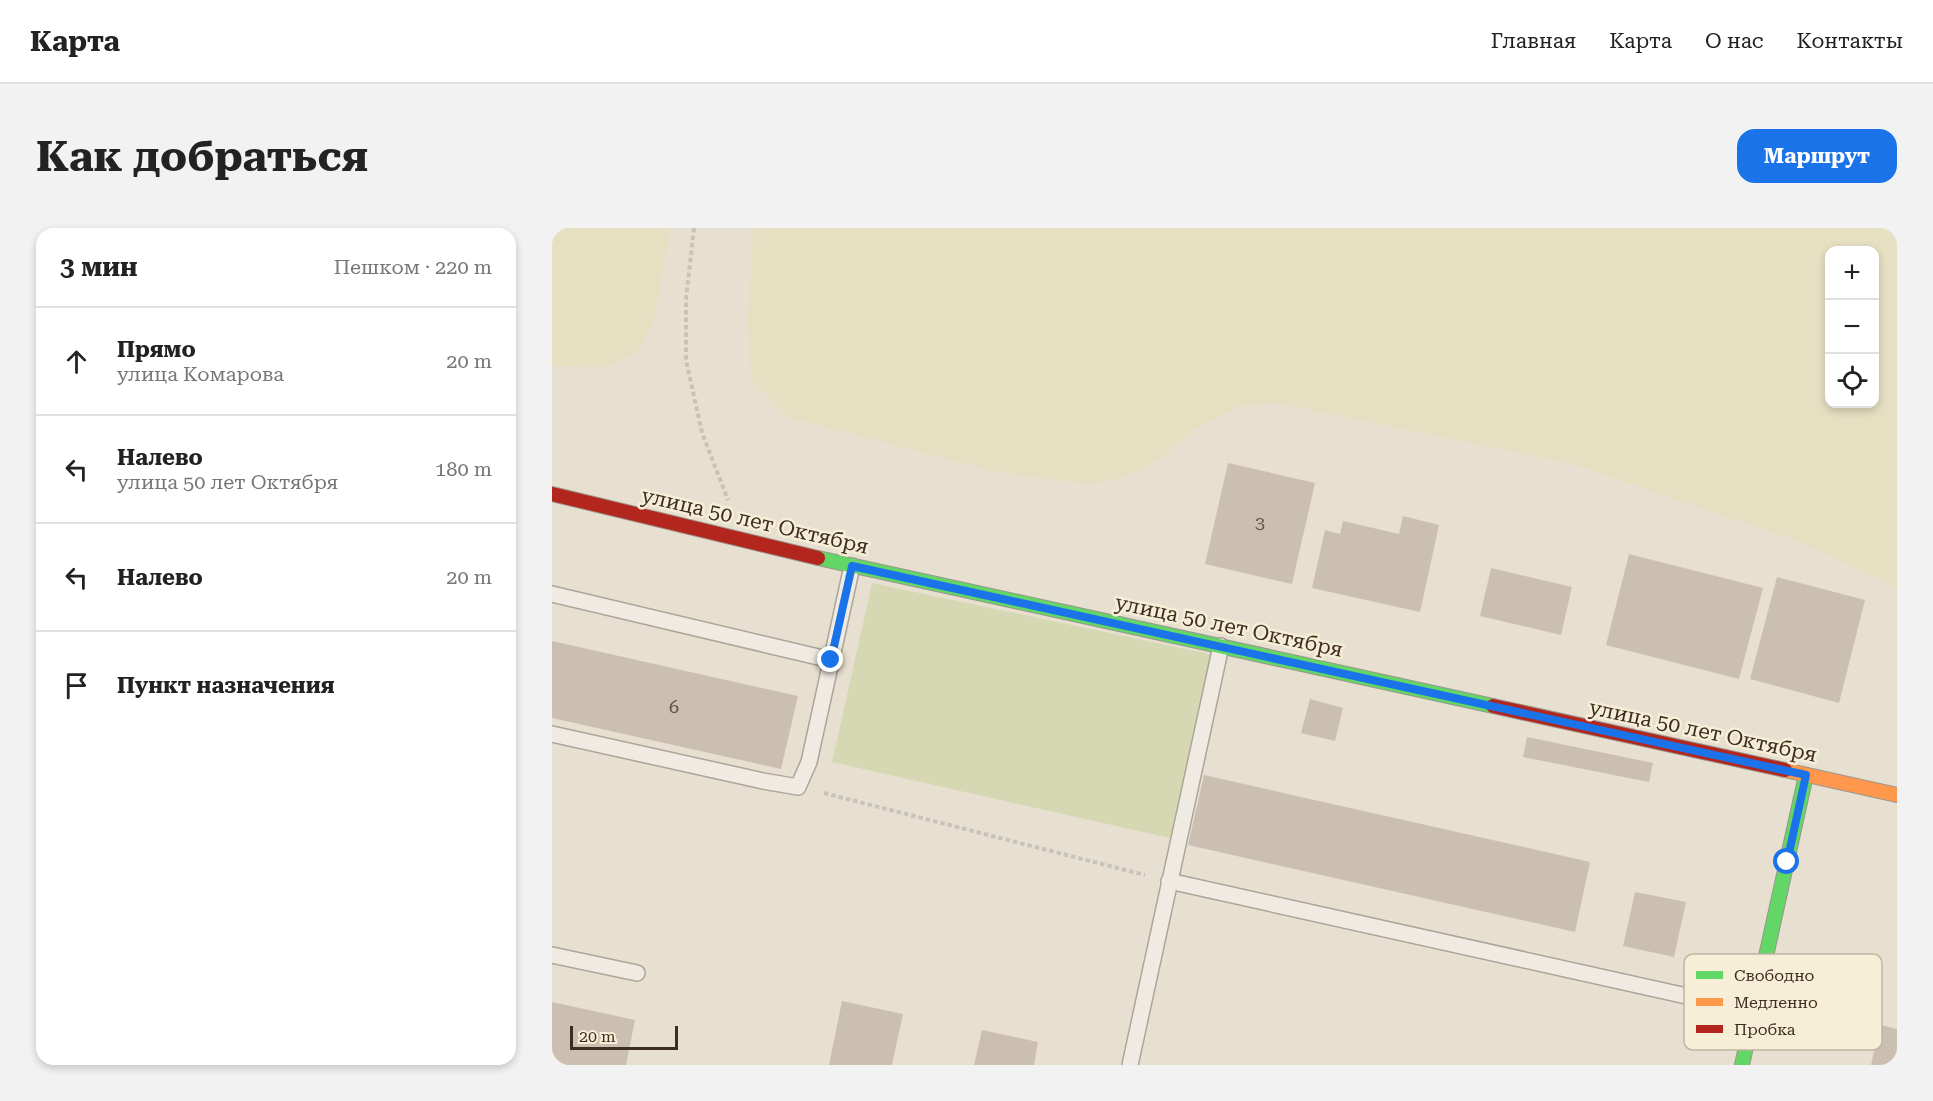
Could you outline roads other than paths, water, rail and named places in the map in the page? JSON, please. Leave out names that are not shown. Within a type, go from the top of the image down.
[{"type":"street","name":"улица 50 лет Октября","points":[[552,494],[852,566],[1897,795]]},
{"type":"street","points":[[1767,954],[1806,775]]},
{"type":"street","points":[[1742,1065],[1745,1050]]},
{"type":"lane","points":[[552,734],[798,787],[809,762],[852,566]]},
{"type":"lane","points":[[552,594],[831,660]]},
{"type":"lane","points":[[1130,1065],[1221,646]]},
{"type":"lane","points":[[1169,881],[1684,995]]},
{"type":"lane","points":[[552,955],[637,973]]}]
